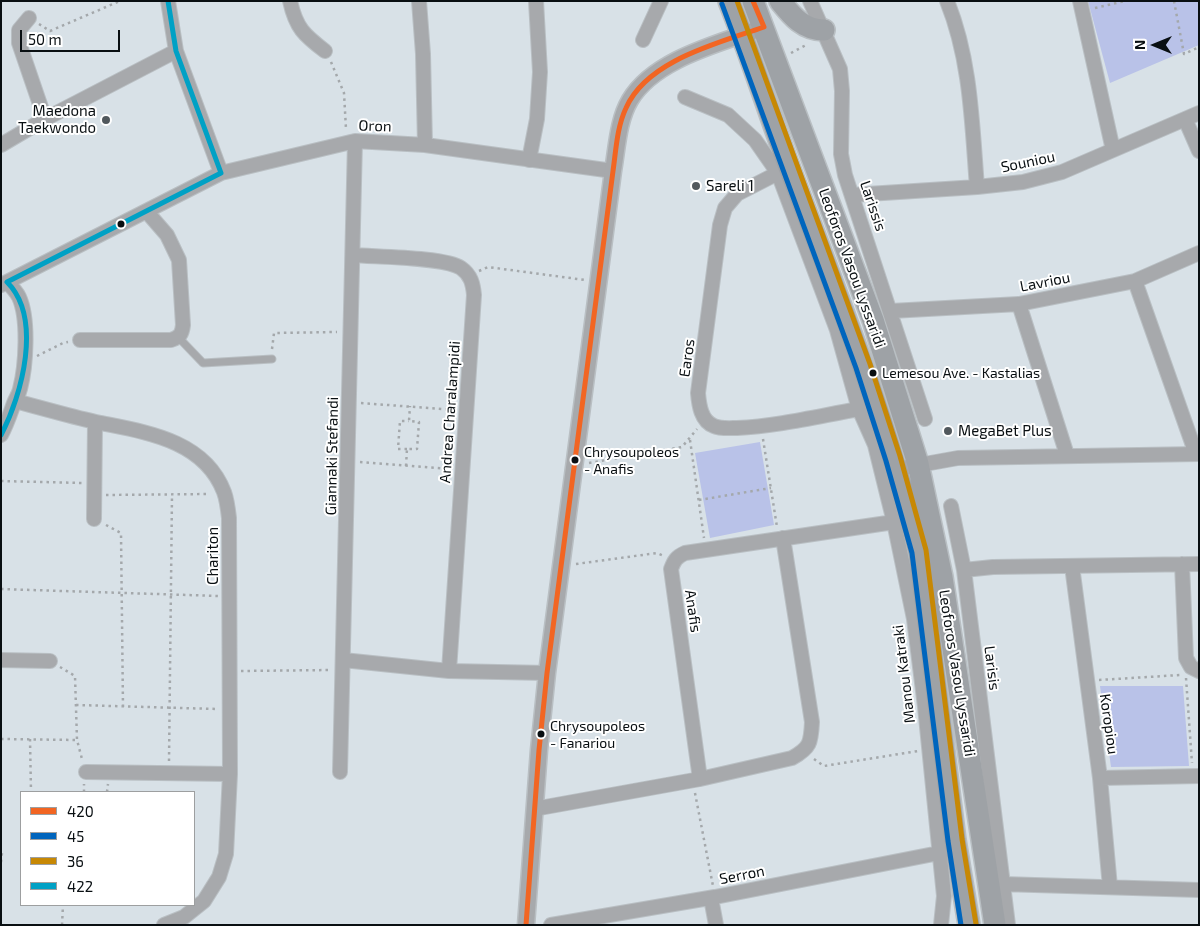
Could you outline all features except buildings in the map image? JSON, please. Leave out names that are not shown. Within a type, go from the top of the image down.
[{"type":"main road","name":"Leoforos Vasou Lyssaridi","points":[[729,1],[849,326],[897,469],[919,552],[955,840],[969,925]]},
{"type":"main road","name":"Leoforos Vasou Lyssaridi","points":[[754,1],[873,320],[918,464],[942,577],[996,925]]},
{"type":"main road","points":[[780,1],[793,18],[806,27],[824,30]]},
{"type":"street","points":[[168,1],[176,51],[221,173]]},
{"type":"street","points":[[290,1],[298,27],[325,51]]},
{"type":"street","points":[[419,1],[423,54],[425,145]]},
{"type":"street","points":[[529,160],[537,119],[540,72],[536,1]]},
{"type":"street","points":[[643,40],[661,1]]},
{"type":"street","name":"Larissis","points":[[810,1],[840,69],[842,91],[841,154],[845,175],[925,419]]},
{"type":"street","points":[[947,1],[957,26],[969,88],[977,187]]},
{"type":"street","points":[[1081,6],[1113,150]]},
{"type":"street","points":[[29,18],[20,30],[19,43],[45,119]]},
{"type":"street","points":[[526,925],[534,809],[547,673],[613,171],[621,126],[630,101],[639,87],[670,64],[695,52],[764,27]]},
{"type":"street","points":[[1,145],[45,119],[176,51]]},
{"type":"street","name":"Manou Katraki","points":[[685,97],[728,114],[755,140],[778,173],[837,330],[859,409],[875,445],[894,522],[914,619],[944,896],[941,925]]},
{"type":"street","name":"Souniou","points":[[852,195],[1023,182],[1062,172],[1199,113]]},
{"type":"street","points":[[1185,119],[1199,152]]},
{"type":"street","name":"Oron","points":[[4,284],[221,173],[351,142],[425,145],[613,171]]},
{"type":"street","name":"Giannaki Stefandi","points":[[340,772],[353,255],[351,142]]},
{"type":"street","name":"Earos","points":[[705,418],[699,408],[698,393],[720,225],[725,208],[737,194],[778,173]]},
{"type":"street","points":[[80,340],[171,340],[179,338],[183,326],[179,260],[167,235],[147,212]]},
{"type":"street","name":"Lavriou","points":[[891,311],[1019,304],[1134,281],[1199,253]]},
{"type":"street","points":[[353,255],[443,261],[462,269],[469,275]]},
{"type":"street","name":"Andrea Charalampidi","points":[[449,671],[474,295],[473,284],[469,275]]},
{"type":"street","points":[[897,469],[958,458],[1197,454],[1134,281]]},
{"type":"street","points":[[1,434],[10,418],[20,390],[24,363],[25,330],[20,299],[15,290],[4,284]]},
{"type":"street","points":[[1019,304],[1067,455]]},
{"type":"street","name":"Chariton","points":[[15,401],[95,422],[149,433],[174,441],[188,449],[207,465],[220,482],[224,493],[229,518],[230,671],[230,774],[226,854],[219,878],[212,891],[195,909],[184,917],[164,925]]},
{"type":"street","points":[[705,418],[714,426],[730,428],[761,427],[859,409]]},
{"type":"street","points":[[94,519],[95,422]]},
{"type":"street","name":"Larisis","points":[[950,506],[964,570],[1008,925]]},
{"type":"street","points":[[674,561],[684,553],[894,522]]},
{"type":"street","points":[[534,809],[696,779],[792,758],[804,751],[811,740],[812,722],[781,538]]},
{"type":"street","name":"Anafis","points":[[674,561],[671,569],[696,779]]},
{"type":"street","points":[[1182,564],[1186,658],[1191,667],[1199,671]]},
{"type":"street","points":[[964,570],[993,567],[1199,564]]},
{"type":"street","name":"Koropiou","points":[[1072,566],[1100,778],[1110,887]]},
{"type":"street","points":[[1,660],[50,660]]},
{"type":"street","points":[[343,665],[449,671],[547,673]]},
{"type":"street","points":[[86,772],[230,774]]},
{"type":"street","points":[[1100,778],[1196,776]]},
{"type":"street","name":"Serron","points":[[551,925],[713,897],[939,853]]},
{"type":"street","points":[[1002,884],[1199,890]]},
{"type":"street","points":[[713,897],[716,925]]},
{"type":"lane","points":[[179,338],[203,362],[272,359]]},
{"type":"path","points":[[29,18],[50,30],[120,1]]},
{"type":"path","points":[[1081,6],[1125,1]]},
{"type":"path","points":[[1174,1],[1184,54],[1199,47]]},
{"type":"path","points":[[325,51],[344,93],[351,142]]},
{"type":"path","points":[[469,275],[488,267],[598,282]]},
{"type":"path","points":[[272,359],[274,333],[351,332]]},
{"type":"path","points":[[24,363],[63,343],[80,340]]},
{"type":"path","points":[[349,402],[466,410]]},
{"type":"path","points":[[409,421],[410,406]]},
{"type":"path","points":[[575,465],[682,447],[705,418]]},
{"type":"path","points":[[400,421],[419,422],[417,449],[407,449],[398,448],[400,421]]},
{"type":"path","points":[[761,427],[781,538]]},
{"type":"path","points":[[690,439],[706,550]]},
{"type":"path","points":[[406,466],[407,449]]},
{"type":"path","points":[[360,462],[456,469]]},
{"type":"path","points":[[1,481],[172,495],[224,493]]},
{"type":"path","points":[[698,500],[771,488]]},
{"type":"path","points":[[169,773],[172,495]]},
{"type":"path","points":[[94,519],[122,534],[123,707]]},
{"type":"path","points":[[561,566],[657,553],[674,561]]},
{"type":"path","points":[[1,589],[229,596]]},
{"type":"path","points":[[50,660],[75,676],[77,740],[86,772]]},
{"type":"path","points":[[230,671],[343,665]]},
{"type":"path","points":[[1087,680],[1186,675],[1196,776]]},
{"type":"path","points":[[76,706],[230,709]]},
{"type":"path","points":[[1,739],[77,740]]},
{"type":"path","points":[[30,739],[31,791]]},
{"type":"path","points":[[804,751],[824,766],[929,750]]},
{"type":"path","points":[[696,779],[713,897]]},
{"type":"path","points":[[1,862],[2,853]]},
{"type":"path","points":[[62,925],[63,906]]},
{"type":"shaded area","points":[[1088,1],[1199,1],[1199,45],[1110,83]]},
{"type":"shaded area","points":[[760,442],[774,525],[710,538],[695,453]]},
{"type":"shaded area","points":[[1100,686],[1183,686],[1189,766],[1111,767]]},
{"type":"transit line","name":"422","points":[[1,435],[9,418],[22,379],[26,336],[24,315],[18,297],[7,282],[221,173],[176,51],[168,1]]},
{"type":"transit line","name":"36","points":[[737,1],[870,364],[900,456],[926,550],[962,839],[976,924]]},
{"type":"transit line","name":"420","points":[[526,925],[539,750],[547,673],[619,131],[626,108],[636,91],[650,77],[667,65],[706,47],[764,27],[753,1]]},
{"type":"transit line","name":"45","points":[[722,4],[856,368],[886,461],[912,553],[948,841],[961,925]]},
{"type":"place","name":"Maedona Taekwondo","points":[[106,120]]},
{"type":"place","name":"Sareli 1","points":[[696,186]]},
{"type":"place","name":"Lemesou Ave. - Kastalias","points":[[873,373]]},
{"type":"place","name":"MegaBet Plus","points":[[948,431]]},
{"type":"place","name":"Chrysoupoleos - Anafis","points":[[575,460]]},
{"type":"place","name":"Chrysoupoleos - Fanariou","points":[[541,734]]}]
